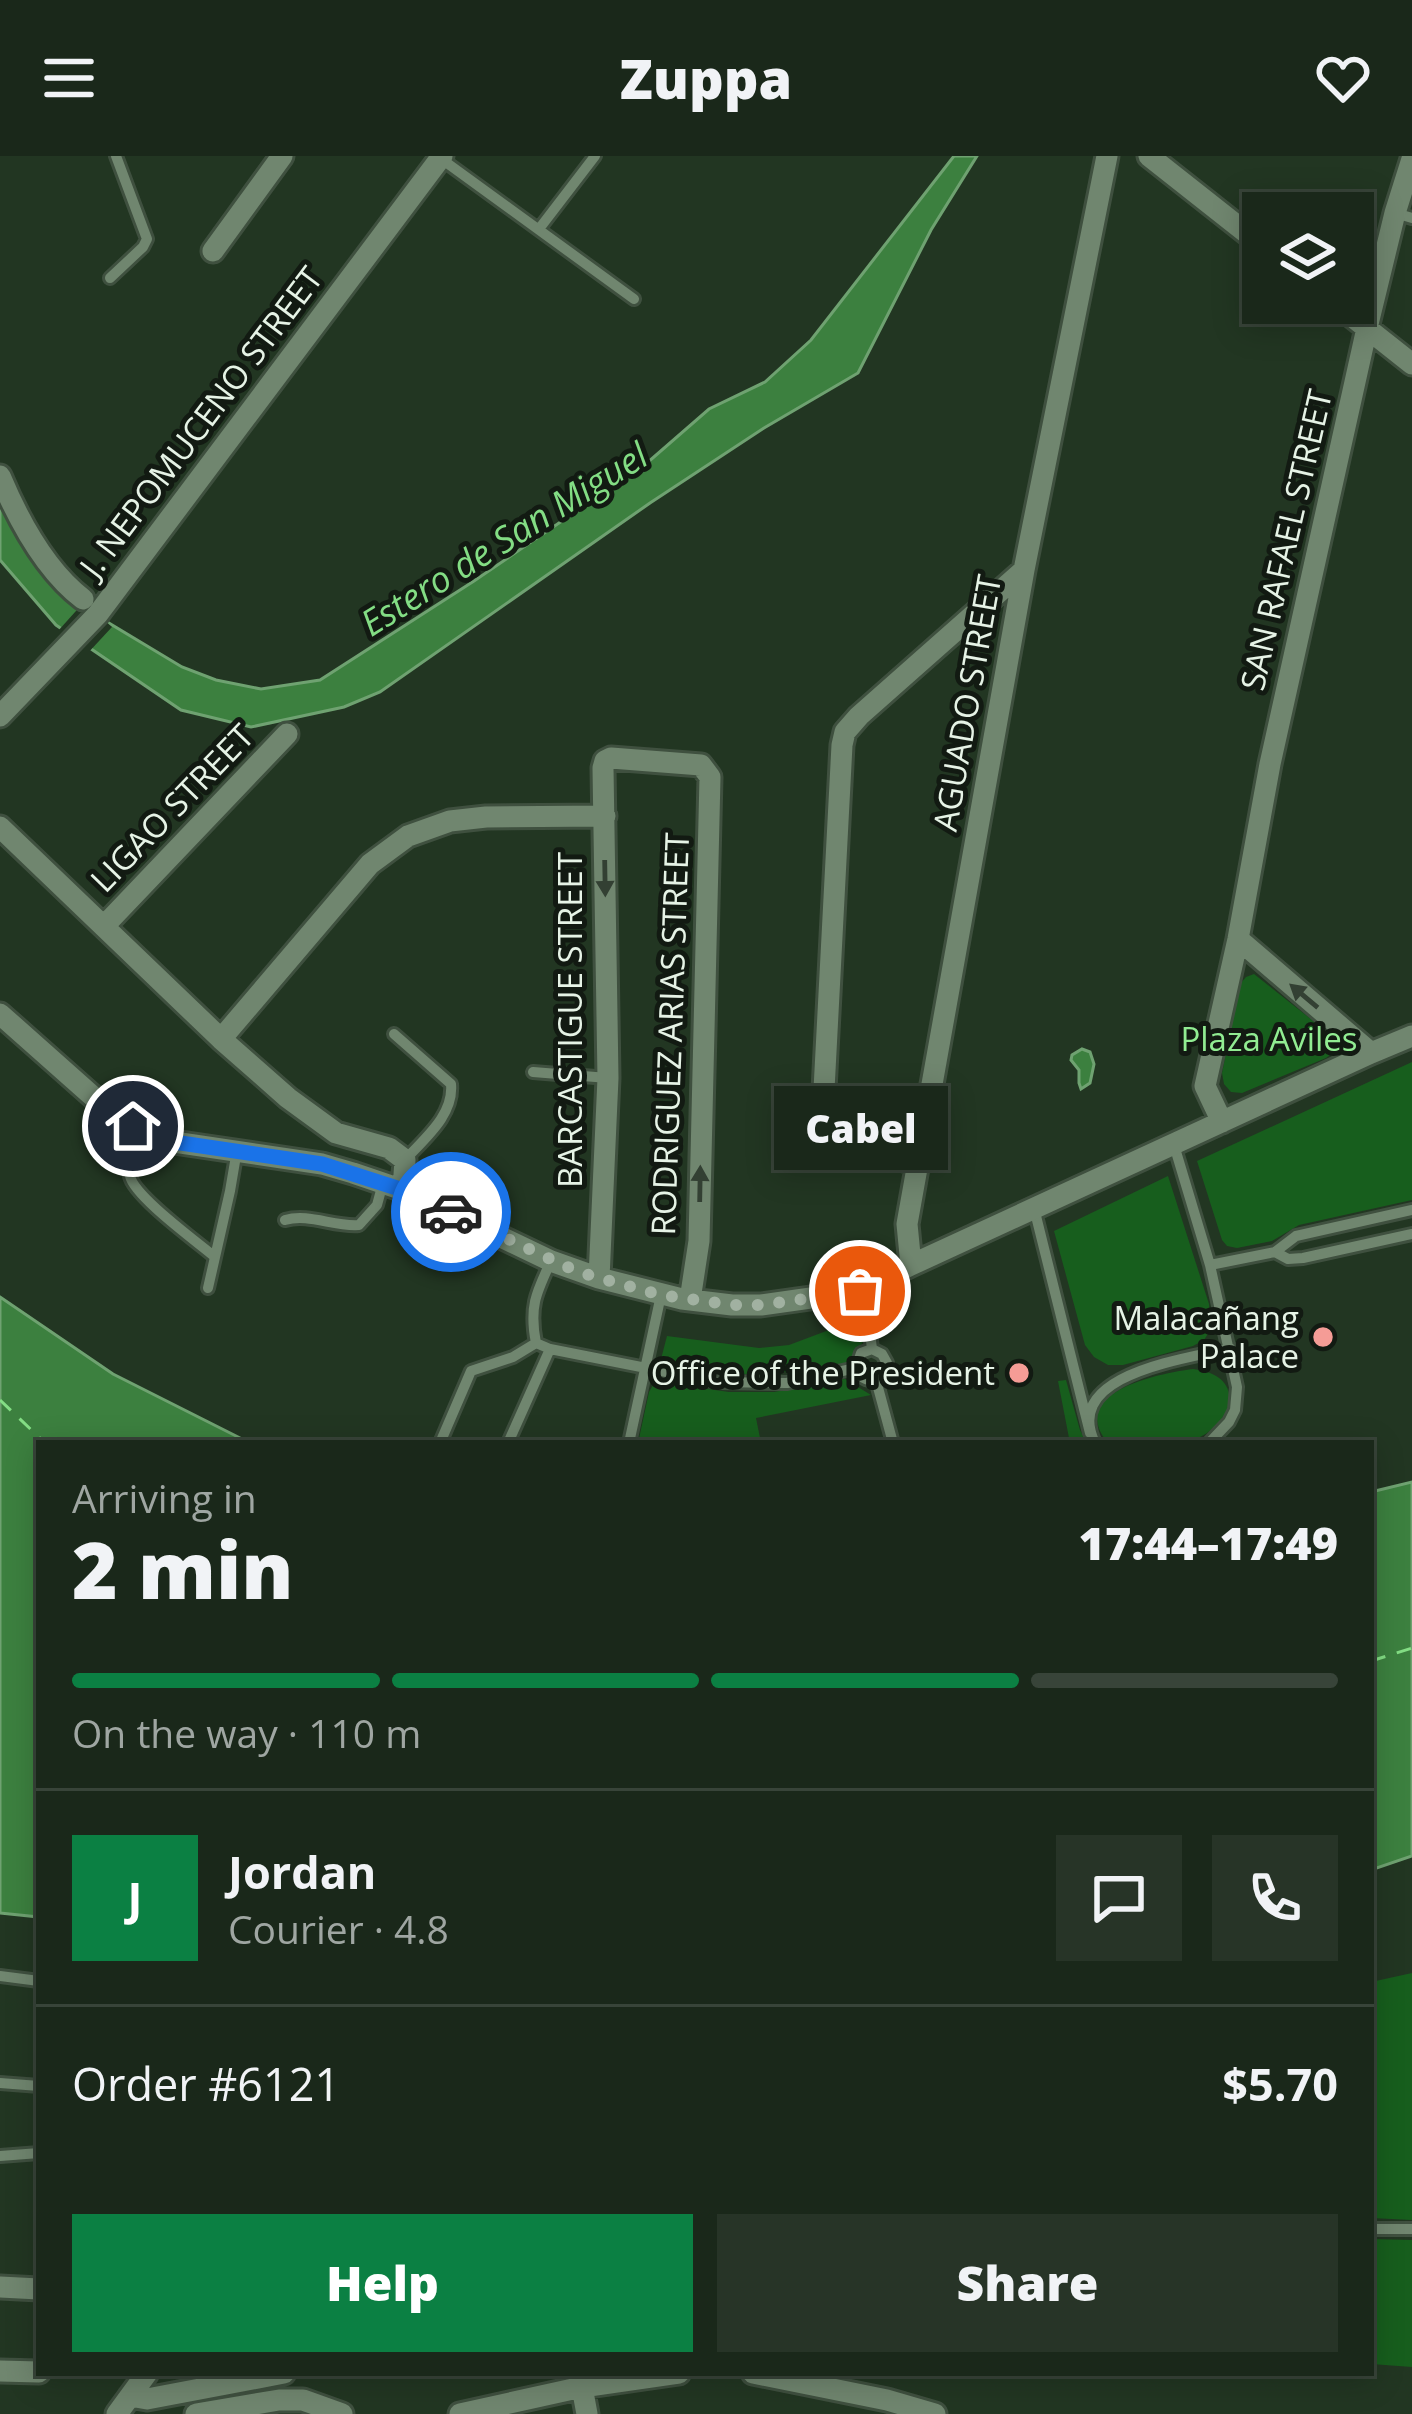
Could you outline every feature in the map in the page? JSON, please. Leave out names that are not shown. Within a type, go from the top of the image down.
[{"type":"street","points":[[214,250],[282,156]]},
{"type":"street","name":"AGUADO STREET","points":[[911,1264],[907,1224],[1024,570],[1107,156]]},
{"type":"street","points":[[1149,156],[1242,229]]},
{"type":"street","name":"J. NEPOMUCENO STREET","points":[[0,716],[71,643],[90,606],[441,157]]},
{"type":"street","name":"SAN RAFAEL STREET","points":[[1222,1122],[1204,1085],[1367,328],[1404,215],[1412,158]]},
{"type":"street","points":[[1362,324],[1412,364]]},
{"type":"street","points":[[0,476],[13,508],[49,562],[90,606]]},
{"type":"street","points":[[918,1164],[833,1139],[822,1128],[842,745],[845,732],[859,716],[1024,570]]},
{"type":"street","name":"LIGAO STREET","points":[[104,926],[287,734]]},
{"type":"street","name":"RODRIGUEZ ARIAS STREET","points":[[605,761],[701,765],[707,771],[699,1241],[690,1300]]},
{"type":"street","name":"BARCASTIGUE STREET","points":[[599,1278],[608,1078],[605,761]]},
{"type":"street","points":[[220,1040],[370,864],[408,836],[450,820],[604,816]]},
{"type":"street","points":[[0,826],[220,1040],[288,1098],[336,1133],[389,1148],[405,1160],[393,1187]]},
{"type":"street","points":[[1238,939],[1371,1053]]},
{"type":"street","points":[[0,1014],[98,1101],[141,1129],[174,1142],[322,1164],[393,1187],[551,1261],[599,1278],[690,1300],[761,1305],[860,1291],[1412,1036]]},
{"type":"street","points":[[0,2287],[36,2289]]},
{"type":"street","points":[[0,2371],[36,2372]]},
{"type":"street","points":[[124,2405],[142,2376]]},
{"type":"street","points":[[124,2405],[268,2376]]},
{"type":"street","points":[[460,2414],[581,2386],[656,2376]]},
{"type":"street","points":[[768,2376],[934,2414]]},
{"type":"street","points":[[581,2386],[587,2414]]},
{"type":"street","points":[[196,2414],[279,2400],[303,2400],[342,2414]]},
{"type":"lane","points":[[110,278],[147,239],[116,156]]},
{"type":"lane","points":[[539,229],[595,156]]},
{"type":"lane","points":[[441,157],[634,299]]},
{"type":"lane","points":[[394,1034],[451,1084],[452,1098],[442,1119],[405,1160]]},
{"type":"lane","points":[[533,1072],[608,1078]]},
{"type":"lane","points":[[141,1129],[128,1160],[130,1182],[215,1257]]},
{"type":"lane","points":[[1174,1145],[1210,1265],[1237,1387],[1235,1410],[1212,1440]]},
{"type":"lane","points":[[208,1288],[237,1150]]},
{"type":"lane","points":[[284,1220],[294,1217],[358,1225],[393,1187]]},
{"type":"lane","points":[[1034,1208],[1093,1438]]},
{"type":"lane","points":[[1210,1265],[1275,1252],[1296,1237],[1412,1210]]},
{"type":"lane","points":[[1275,1252],[1303,1258],[1412,1234]]},
{"type":"lane","points":[[536,1343],[531,1316],[551,1261]]},
{"type":"lane","points":[[860,1291],[872,1349]]},
{"type":"lane","points":[[629,1440],[661,1295]]},
{"type":"lane","points":[[536,1343],[717,1382],[787,1383],[856,1368]]},
{"type":"lane","points":[[441,1440],[471,1370],[513,1357],[536,1343]]},
{"type":"lane","points":[[1093,1438],[1095,1402],[1109,1384],[1150,1368],[1230,1348]]},
{"type":"lane","points":[[509,1440],[550,1349]]},
{"type":"lane","points":[[872,1349],[887,1363],[885,1373],[876,1380],[866,1380],[856,1368],[861,1353],[872,1349]]},
{"type":"lane","points":[[876,1380],[892,1440]]},
{"type":"lane","points":[[0,1976],[36,1982]]},
{"type":"lane","points":[[0,2083],[36,2086]]},
{"type":"lane","points":[[0,2156],[36,2153]]},
{"type":"lane","points":[[1374,2229],[1412,2229]]},
{"type":"green space","name":"Plaza Aviles","points":[[1254,974],[1331,1035],[1334,1052],[1242,1093],[1231,1092],[1222,1073],[1240,984]]},
{"type":"green space","points":[[1412,1062],[1412,1200],[1299,1225],[1272,1241],[1227,1246],[1197,1161]]},
{"type":"green space","points":[[1168,1176],[1209,1304],[1211,1329],[1193,1346],[1108,1365],[1085,1345],[1054,1231]]},
{"type":"green space","points":[[861,1318],[865,1339],[845,1363],[736,1374],[678,1367],[661,1359],[667,1336],[759,1348],[789,1345]]},
{"type":"green space","points":[[1193,1369],[1210,1373],[1228,1389],[1227,1411],[1210,1431],[1192,1440],[1106,1440],[1098,1425],[1099,1410],[1108,1398],[1160,1375]]},
{"type":"green space","points":[[845,1379],[871,1395],[756,1418],[760,1440],[639,1440],[649,1392],[659,1382],[729,1392],[774,1392]]},
{"type":"green space","points":[[1066,1380],[1085,1440],[1060,1440],[1069,1438],[1058,1381]]},
{"type":"green space","points":[[1412,1973],[1412,2220],[1374,2218],[1374,1981]]},
{"type":"green space","points":[[1374,2239],[1412,2240],[1412,2367],[1374,2364]]},
{"type":"shaded area","points":[[954,156],[977,156],[931,230],[858,373],[650,503],[380,692],[344,707],[251,727],[181,710],[56,625],[0,560],[0,495],[79,605],[182,667],[261,689],[320,680],[647,463],[709,409],[765,382],[811,340]]},
{"type":"shaded area","points":[[1082,1049],[1090,1052],[1094,1064],[1090,1083],[1081,1089],[1079,1070],[1071,1060]]},
{"type":"shaded area","points":[[0,1297],[113,1374],[244,1440],[36,1440],[36,1917],[0,1913]]},
{"type":"shaded area","points":[[1412,1482],[1412,1856],[1374,1869],[1374,1491]]},
{"type":"pier","points":[[84,602],[112,627],[87,654],[58,631]]},
{"type":"ferry route","points":[[0,1400],[42,1440]]},
{"type":"ferry route","points":[[1374,1660],[1412,1648]]},
{"type":"way so far","points":[[451,1212],[578,1272],[661,1295],[761,1305],[860,1291]]},
{"type":"place","name":"Cabel","points":[[860,1291]]},
{"type":"place","name":"Malacañang Palace","points":[[1323,1337]]},
{"type":"place","name":"Office of the President","points":[[1019,1373]]},
{"type":"route","points":[[133,1126],[174,1142],[322,1164],[403,1190],[451,1212]]},
{"type":"water label","name":"Estero de San Miguel","points":[[504,539]]}]
